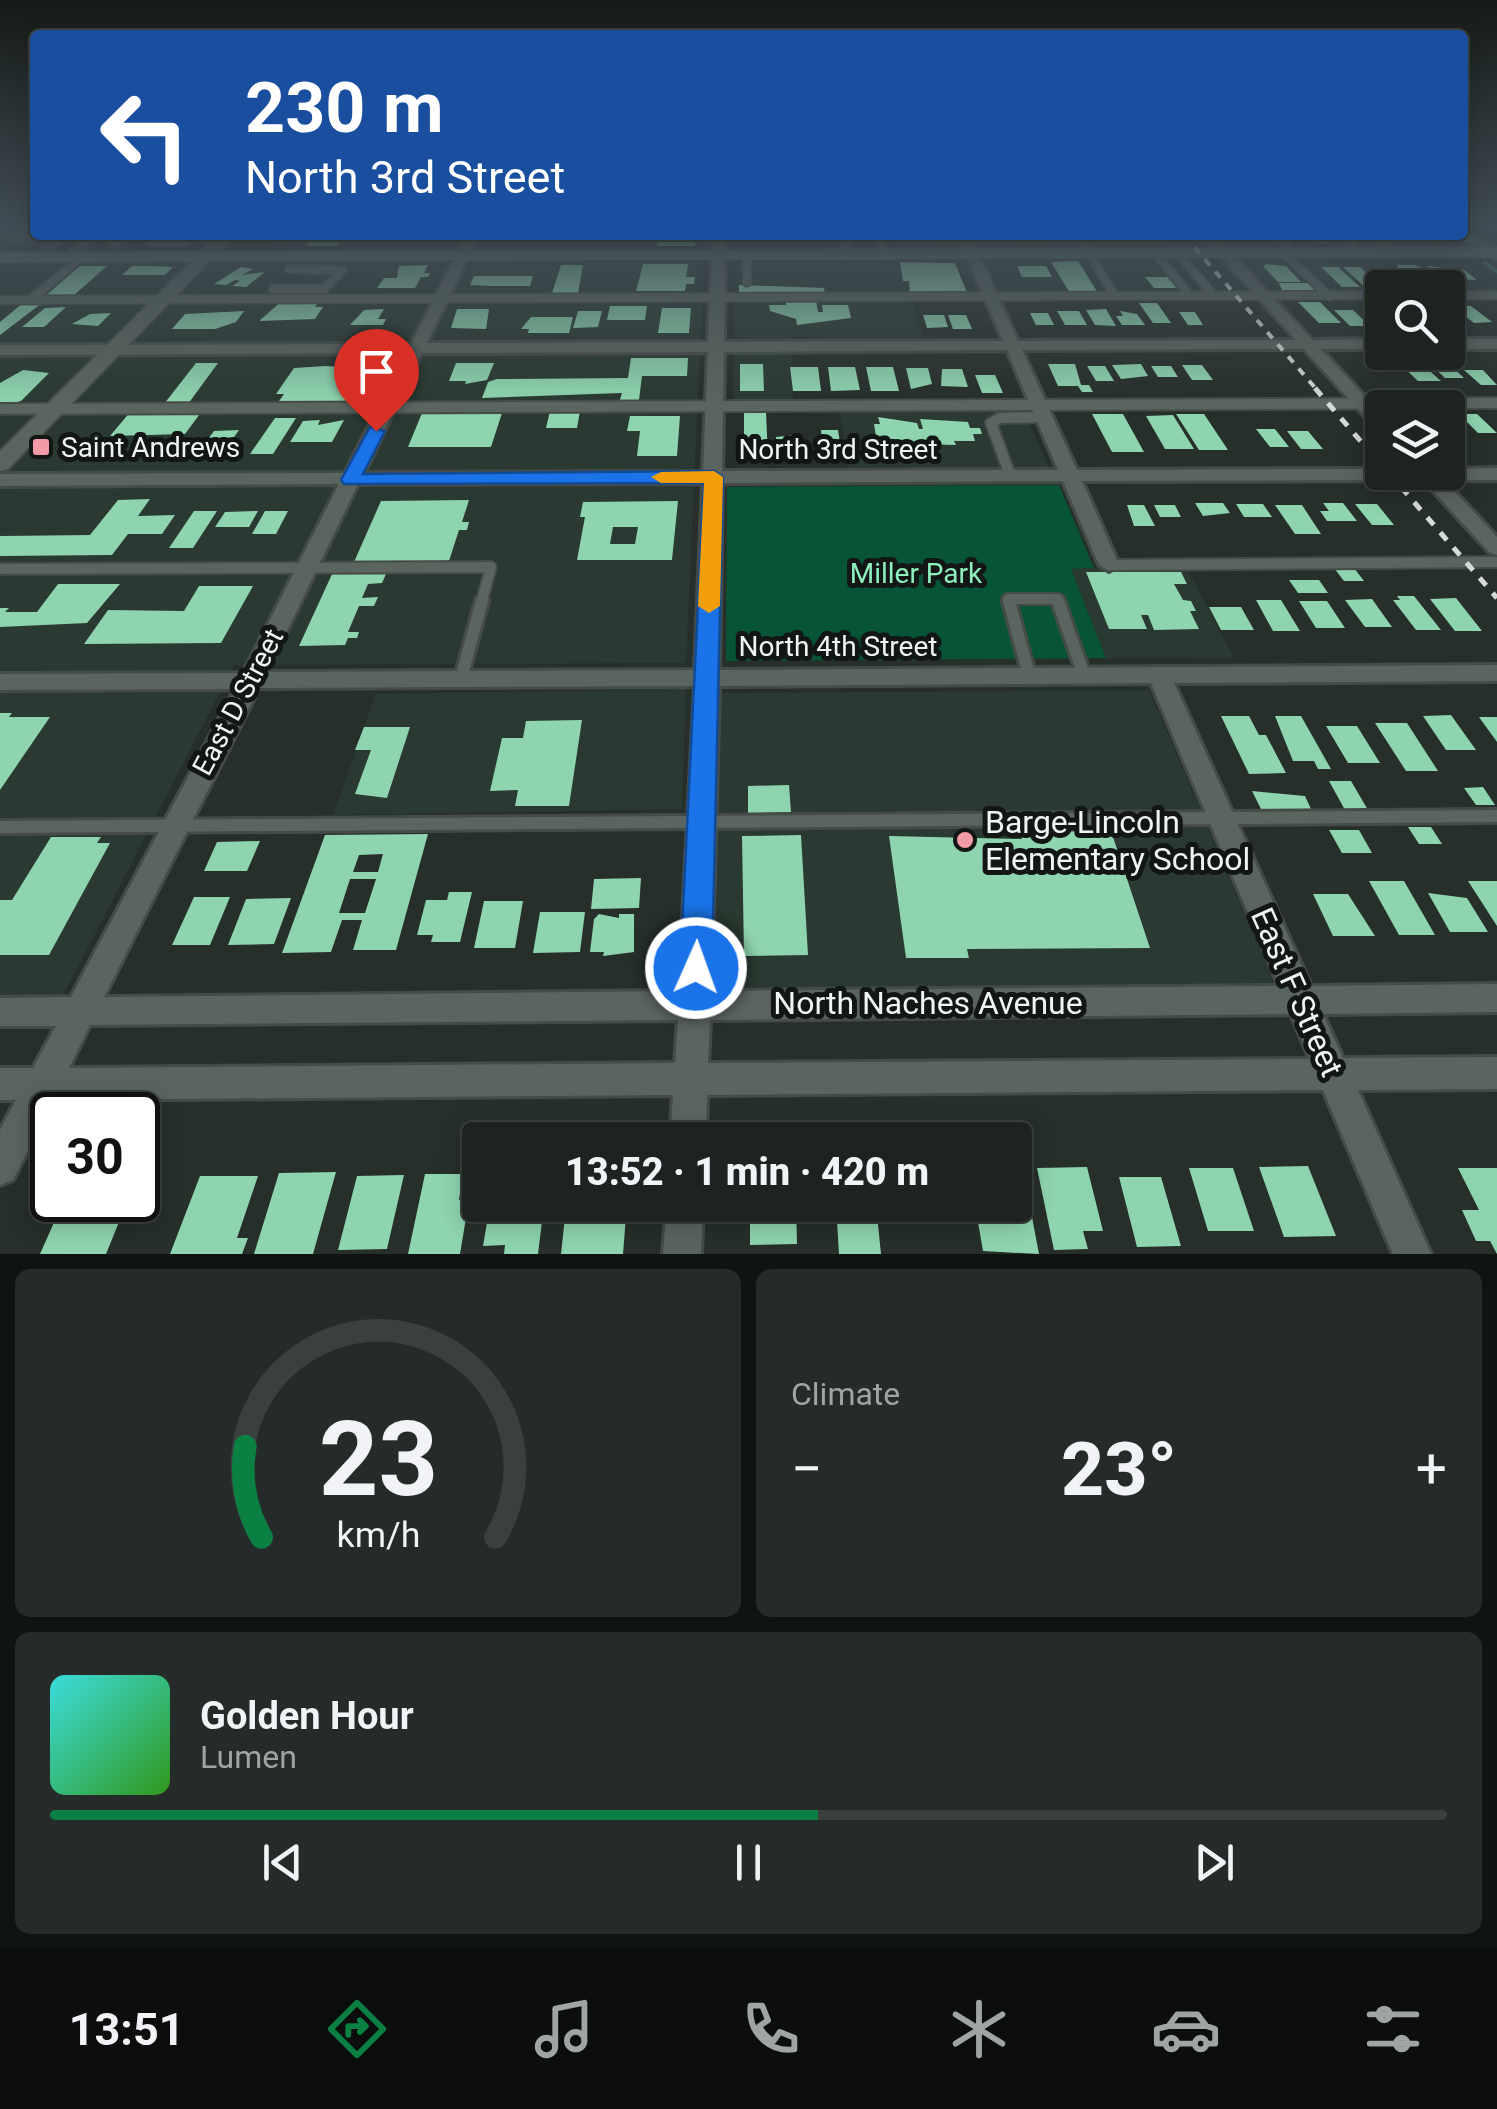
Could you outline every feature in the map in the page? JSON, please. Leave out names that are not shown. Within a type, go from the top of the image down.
[{"type":"street","points":[[0,464],[177,286]]},
{"type":"street","name":"East D Street","points":[[0,1167],[172,827],[252,679],[448,286]]},
{"type":"street","points":[[689,1122],[718,286]]},
{"type":"street","points":[[986,286],[1109,565]]},
{"type":"street","points":[[1254,286],[1364,404]]},
{"type":"street","points":[[0,350],[1365,344]]},
{"type":"street","points":[[1465,344],[1497,344]]},
{"type":"street","name":"North 3rd Street","points":[[0,480],[1365,473]]},
{"type":"street","name":"North 3rd Street","points":[[1465,474],[1497,474]]},
{"type":"street","points":[[1443,490],[1497,549]]},
{"type":"street","name":"North 4th Street","points":[[0,682],[1497,673]]},
{"type":"street","name":"East F Street","points":[[1160,675],[1298,1000],[1412,1254]]},
{"type":"street","name":"North Naches Avenue","points":[[0,1012],[1497,998]]},
{"type":"street","points":[[0,1084],[1497,1074]]},
{"type":"street","points":[[682,1254],[684,1222]]},
{"type":"lane","points":[[30,300],[44,286]]},
{"type":"lane","points":[[275,286],[296,286]]},
{"type":"lane","points":[[1109,286],[1115,296]]},
{"type":"lane","points":[[1184,286],[1190,296]]},
{"type":"lane","points":[[1205,286],[1214,296]]},
{"type":"lane","points":[[1320,286],[1330,296]]},
{"type":"lane","points":[[1465,295],[1497,295]]},
{"type":"lane","points":[[0,300],[1365,296]]},
{"type":"lane","points":[[0,409],[714,405],[1041,411],[1497,403]]},
{"type":"lane","points":[[1010,475],[991,423],[1041,411]]},
{"type":"lane","points":[[1109,565],[1497,562]]},
{"type":"lane","points":[[0,568],[491,567],[461,678]]},
{"type":"lane","points":[[1029,676],[1008,599],[1057,599],[1084,675]]},
{"type":"lane","points":[[0,828],[1497,816]]},
{"type":"shaded area","points":[[0,286],[703,286],[686,663],[234,665],[63,996],[0,997]]},
{"type":"shaded area","points":[[735,286],[1365,286],[1365,291],[909,292],[924,340],[791,337],[793,401],[733,400]]},
{"type":"shaded area","points":[[1465,286],[1497,286],[1497,291],[1465,291]]},
{"type":"shaded area","points":[[1023,409],[1049,467],[849,469],[839,412]]},
{"type":"shaded area","points":[[1186,566],[1234,658],[1106,658],[1071,568]]},
{"type":"shaded area","points":[[686,689],[682,809],[333,815],[376,694]]},
{"type":"shaded area","name":"Barge-Lincoln Elementary School","points":[[1149,690],[1275,986],[715,991],[720,693]]},
{"type":"green space","name":"Miller Park","points":[[1059,485],[1094,568],[1071,569],[1106,658],[726,661],[727,487]]},
{"type":"building","points":[[57,286],[85,286],[73,296],[44,297]]},
{"type":"building","points":[[379,286],[416,286],[415,288],[377,288]]},
{"type":"building","points":[[554,286],[579,286],[578,293],[552,293]]},
{"type":"building","points":[[637,286],[686,286],[685,291],[636,291]]},
{"type":"building","points":[[739,286],[754,286],[824,288],[825,294],[739,294]]},
{"type":"building","points":[[909,286],[964,286],[967,293],[910,294]]},
{"type":"building","points":[[1065,286],[1093,286],[1098,293],[1070,293]]},
{"type":"building","points":[[1280,286],[1320,289],[1283,292]]},
{"type":"building","points":[[283,300],[320,300],[315,307],[323,307],[315,319],[259,321]]},
{"type":"building","points":[[786,300],[816,300],[818,312],[823,312],[822,305],[848,305],[851,318],[797,325],[796,319],[770,311],[769,305],[786,305]]},
{"type":"building","points":[[1298,302],[1320,302],[1341,323],[1319,323]]},
{"type":"building","points":[[23,303],[42,303],[0,335],[0,322]]},
{"type":"building","points":[[1139,303],[1157,303],[1171,323],[1153,323]]},
{"type":"building","points":[[610,306],[647,306],[645,320],[607,320]]},
{"type":"building","points":[[1465,306],[1471,306],[1492,322],[1474,323],[1465,316]]},
{"type":"building","points":[[66,307],[44,327],[22,327],[45,308]]},
{"type":"building","points":[[662,308],[691,308],[689,333],[658,333]]},
{"type":"building","points":[[384,309],[378,319],[386,319],[383,325],[350,325],[364,310]]},
{"type":"building","points":[[457,309],[489,309],[486,329],[451,328]]},
{"type":"building","points":[[1106,309],[1116,326],[1095,325],[1086,310]]},
{"type":"building","points":[[1334,310],[1353,310],[1365,321],[1365,326],[1350,326]]},
{"type":"building","points":[[244,311],[236,322],[215,329],[172,329],[185,314]]},
{"type":"building","points":[[578,311],[602,311],[598,327],[573,328]]},
{"type":"building","points":[[1057,311],[1079,311],[1087,325],[1065,325]]},
{"type":"building","points":[[1120,311],[1137,314],[1145,325],[1122,325],[1116,316],[1123,316]]},
{"type":"building","points":[[1179,312],[1195,312],[1203,325],[1188,325]]},
{"type":"building","points":[[111,313],[98,326],[72,324],[90,314]]},
{"type":"building","points":[[1030,313],[1048,313],[1054,325],[1036,325]]},
{"type":"building","points":[[923,315],[944,315],[948,327],[927,328]]},
{"type":"building","points":[[948,315],[966,315],[972,329],[953,329]]},
{"type":"building","points":[[531,317],[573,317],[569,333],[528,333],[529,329],[521,329]]},
{"type":"building","points":[[631,358],[688,358],[687,376],[642,376],[639,400],[620,400],[622,393],[482,398],[488,382],[497,379],[628,378]]},
{"type":"building","points":[[196,363],[218,363],[188,404],[164,404]]},
{"type":"building","points":[[456,363],[494,363],[487,380],[465,384],[466,381],[449,381]]},
{"type":"building","points":[[740,364],[763,364],[764,391],[740,391]]},
{"type":"building","points":[[1048,364],[1075,364],[1081,385],[1089,385],[1093,392],[1082,392],[1078,386],[1058,386]]},
{"type":"building","points":[[1141,364],[1148,376],[1121,379],[1112,365]]},
{"type":"building","points":[[1182,365],[1202,365],[1213,380],[1192,380]]},
{"type":"building","points":[[1087,366],[1105,366],[1114,381],[1096,381]]},
{"type":"building","points":[[1151,366],[1171,366],[1178,377],[1158,377]]},
{"type":"building","points":[[790,367],[818,367],[821,391],[793,391]]},
{"type":"building","points":[[828,367],[855,367],[860,390],[831,391]]},
{"type":"building","points":[[866,367],[893,367],[899,391],[871,391]]},
{"type":"building","points":[[294,368],[375,369],[368,382],[358,382],[352,394],[361,394],[355,404],[277,404],[284,394],[276,394]]},
{"type":"building","points":[[906,368],[928,368],[932,384],[911,389]]},
{"type":"building","points":[[942,369],[962,369],[968,387],[941,386]]},
{"type":"building","points":[[23,370],[49,373],[21,401],[0,406],[0,383]]},
{"type":"building","points":[[1406,370],[1429,370],[1441,381],[1418,381]]},
{"type":"building","points":[[1436,370],[1455,370],[1464,378],[1445,378]]},
{"type":"building","points":[[1464,370],[1483,370],[1497,385],[1481,385]]},
{"type":"building","points":[[975,375],[995,375],[1003,393],[982,393]]},
{"type":"building","points":[[131,411],[202,411],[185,434],[110,436]]},
{"type":"building","points":[[550,411],[580,411],[577,428],[546,428]]},
{"type":"building","points":[[744,412],[766,412],[768,458],[744,458]]},
{"type":"building","points":[[422,413],[502,413],[491,447],[408,447]]},
{"type":"building","points":[[1092,414],[1123,414],[1144,452],[1112,452]]},
{"type":"building","points":[[1176,414],[1204,414],[1228,450],[1199,450]]},
{"type":"building","points":[[1465,414],[1477,414],[1497,433],[1478,433],[1465,420]]},
{"type":"building","points":[[1173,415],[1194,449],[1165,449],[1146,416]]},
{"type":"building","points":[[630,416],[680,416],[677,456],[637,456],[640,431],[627,431]]},
{"type":"building","points":[[878,417],[917,423],[919,429],[923,429],[920,419],[968,422],[970,428],[980,428],[982,434],[973,434],[975,441],[954,441],[956,445],[877,443],[874,424],[880,424]]},
{"type":"building","points":[[275,418],[296,418],[273,454],[250,454]]},
{"type":"building","points":[[320,420],[318,425],[344,420],[332,442],[290,442],[303,421]]},
{"type":"building","points":[[1256,429],[1275,429],[1289,447],[1270,447]]},
{"type":"building","points":[[239,430],[223,453],[198,453],[214,431]]},
{"type":"building","points":[[821,430],[838,430],[841,449],[823,449]]},
{"type":"building","points":[[1287,431],[1308,431],[1323,449],[1301,449]]},
{"type":"building","points":[[796,435],[796,441],[808,441],[810,458],[776,452],[776,437]]},
{"type":"building","points":[[150,499],[138,516],[175,515],[162,534],[128,534],[112,555],[0,556],[0,536],[90,535],[118,500]]},
{"type":"building","points":[[469,500],[462,522],[469,522],[467,530],[459,530],[449,561],[354,562],[381,501]]},
{"type":"building","points":[[678,501],[672,560],[577,560],[585,517],[580,517],[583,502]],"holes":[[[613,527],[638,527],[635,544],[610,544]]]},
{"type":"building","points":[[1195,503],[1223,503],[1230,513],[1203,516]]},
{"type":"building","points":[[1323,503],[1343,503],[1357,521],[1327,521],[1320,511],[1329,511]]},
{"type":"building","points":[[1236,504],[1263,504],[1272,517],[1244,517]]},
{"type":"building","points":[[1355,504],[1377,504],[1394,525],[1372,525]]},
{"type":"building","points":[[1127,505],[1144,505],[1155,526],[1134,526]]},
{"type":"building","points":[[1154,505],[1175,505],[1181,517],[1160,517]]},
{"type":"building","points":[[1275,505],[1302,505],[1321,534],[1295,534]]},
{"type":"building","points":[[194,511],[217,511],[193,548],[169,548]]},
{"type":"building","points":[[258,511],[249,527],[215,527],[225,512]]},
{"type":"building","points":[[265,511],[288,511],[276,534],[252,534]]},
{"type":"building","points":[[1334,568],[1354,568],[1364,581],[1344,581]]},
{"type":"building","points":[[333,572],[386,574],[382,583],[368,584],[362,598],[378,597],[374,606],[359,606],[348,632],[359,632],[357,638],[348,638],[345,645],[299,646]]},
{"type":"building","points":[[1086,572],[1181,572],[1187,584],[1174,584],[1183,600],[1191,601],[1196,611],[1190,611],[1199,629],[1154,630],[1148,615],[1141,615],[1147,629],[1109,629]]},
{"type":"building","points":[[1289,580],[1319,580],[1328,593],[1298,593]]},
{"type":"building","points":[[58,584],[120,584],[87,623],[0,627],[0,608],[9,608],[5,612],[37,612]]},
{"type":"building","points":[[199,586],[253,586],[221,643],[84,644],[108,610],[184,611]]},
{"type":"building","points":[[1397,596],[1414,596],[1441,630],[1416,630],[1393,600],[1400,600]]},
{"type":"building","points":[[1456,598],[1482,631],[1455,631],[1430,599]]},
{"type":"building","points":[[1372,599],[1392,627],[1365,627],[1345,600]]},
{"type":"building","points":[[1256,600],[1281,600],[1300,631],[1273,631]]},
{"type":"building","points":[[1299,601],[1327,601],[1345,628],[1316,628]]},
{"type":"building","points":[[1209,607],[1241,607],[1254,630],[1221,630]]},
{"type":"building","points":[[0,713],[12,713],[9,717],[50,717],[0,790]]},
{"type":"building","points":[[1451,715],[1476,750],[1446,750],[1423,716]]},
{"type":"building","points":[[1221,716],[1249,716],[1259,735],[1266,735],[1286,773],[1249,774]]},
{"type":"building","points":[[1275,716],[1301,716],[1331,769],[1318,769],[1314,761],[1293,761]]},
{"type":"building","points":[[1479,717],[1497,717],[1497,742]]},
{"type":"building","points":[[582,720],[569,806],[515,806],[518,790],[490,791],[502,738],[523,738],[526,721]]},
{"type":"building","points":[[1375,723],[1407,723],[1438,771],[1406,771]]},
{"type":"building","points":[[1326,726],[1357,726],[1380,763],[1348,763]]},
{"type":"building","points":[[364,727],[410,727],[387,798],[355,794],[371,750],[355,750]]},
{"type":"building","points":[[1329,781],[1351,781],[1368,810],[1345,810]]},
{"type":"building","points":[[789,785],[791,812],[748,813],[748,786]]},
{"type":"building","points":[[1483,787],[1495,805],[1476,805],[1464,788]]},
{"type":"building","points":[[1252,791],[1305,796],[1311,809],[1261,809]]},
{"type":"building","points":[[1408,827],[1431,827],[1442,844],[1419,844]]},
{"type":"building","points":[[1329,830],[1359,830],[1372,853],[1342,853]]},
{"type":"building","points":[[1111,831],[1150,948],[967,949],[969,958],[906,958],[889,836],[1022,839],[1020,832]]},
{"type":"building","points":[[428,834],[396,950],[353,950],[362,920],[342,920],[331,952],[282,953],[325,835]],"holes":[[[383,854],[378,872],[353,872],[359,855]],[[350,879],[376,879],[365,913],[339,913]]]},
{"type":"building","points":[[801,835],[808,955],[744,956],[742,836]]},
{"type":"building","points":[[51,837],[101,837],[97,843],[110,843],[49,955],[0,955],[0,900],[12,900]]},
{"type":"building","points":[[260,841],[247,871],[204,871],[217,842]]},
{"type":"building","points":[[641,878],[639,908],[591,909],[594,879]]},
{"type":"building","points":[[1369,881],[1404,881],[1435,935],[1399,935]]},
{"type":"building","points":[[1468,881],[1497,881],[1497,926]]},
{"type":"building","points":[[449,892],[472,892],[460,942],[431,942],[433,935],[417,935],[426,900],[447,900]]},
{"type":"building","points":[[1428,893],[1467,898],[1488,932],[1450,932]]},
{"type":"building","points":[[1313,894],[1348,894],[1375,936],[1333,936]]},
{"type":"building","points":[[194,897],[230,897],[210,945],[172,945]]},
{"type":"building","points":[[291,898],[274,944],[228,945],[246,899]]},
{"type":"building","points":[[484,901],[523,901],[515,948],[474,948]]},
{"type":"building","points":[[540,912],[585,912],[580,952],[533,953]]},
{"type":"building","points":[[599,914],[619,918],[619,914],[634,914],[634,952],[603,956],[604,952],[590,952],[594,919]]},
{"type":"building","points":[[1308,1166],[1336,1236],[1284,1237],[1259,1167]]},
{"type":"building","points":[[1087,1167],[1103,1231],[1083,1231],[1088,1249],[1054,1250],[1037,1168]]},
{"type":"building","points":[[1189,1168],[1233,1168],[1254,1231],[1208,1231]]},
{"type":"building","points":[[1458,1168],[1497,1168],[1497,1254],[1490,1241],[1476,1241],[1462,1210],[1479,1210]]},
{"type":"building","points":[[336,1172],[313,1254],[254,1254],[279,1173]]},
{"type":"building","points":[[425,1174],[462,1174],[459,1200],[462,1222],[465,1222],[460,1254],[408,1254]]},
{"type":"building","points":[[404,1175],[387,1249],[338,1250],[357,1176]]},
{"type":"building","points":[[200,1176],[258,1176],[237,1238],[248,1238],[242,1254],[170,1254]]},
{"type":"building","points":[[1119,1177],[1161,1177],[1181,1246],[1137,1247]]},
{"type":"building","points":[[1032,1217],[1039,1254],[983,1251],[978,1222],[1032,1222]]},
{"type":"building","points":[[54,1222],[119,1222],[106,1254],[40,1254]]},
{"type":"building","points":[[487,1222],[542,1222],[538,1254],[504,1254],[505,1245],[483,1246]]},
{"type":"building","points":[[564,1222],[626,1222],[623,1254],[561,1254]]},
{"type":"building","points":[[750,1222],[796,1222],[797,1244],[750,1245]]},
{"type":"building","points":[[837,1222],[878,1222],[881,1254],[839,1254]]},
{"type":"railway","points":[[1227,286],[1317,390]]},
{"type":"railway","points":[[1315,388],[1365,446]]},
{"type":"railway","points":[[1404,490],[1497,598]]},
{"type":"slow traffic","points":[[661,477],[714,477],[709,606]]},
{"type":"place","name":"Saint Andrews","points":[[41,447]]},
{"type":"place","name":"Barge-Lincoln Elementary School","points":[[965,840]]},
{"type":"route","points":[[376,431],[351,480],[714,477],[696,968]]}]
